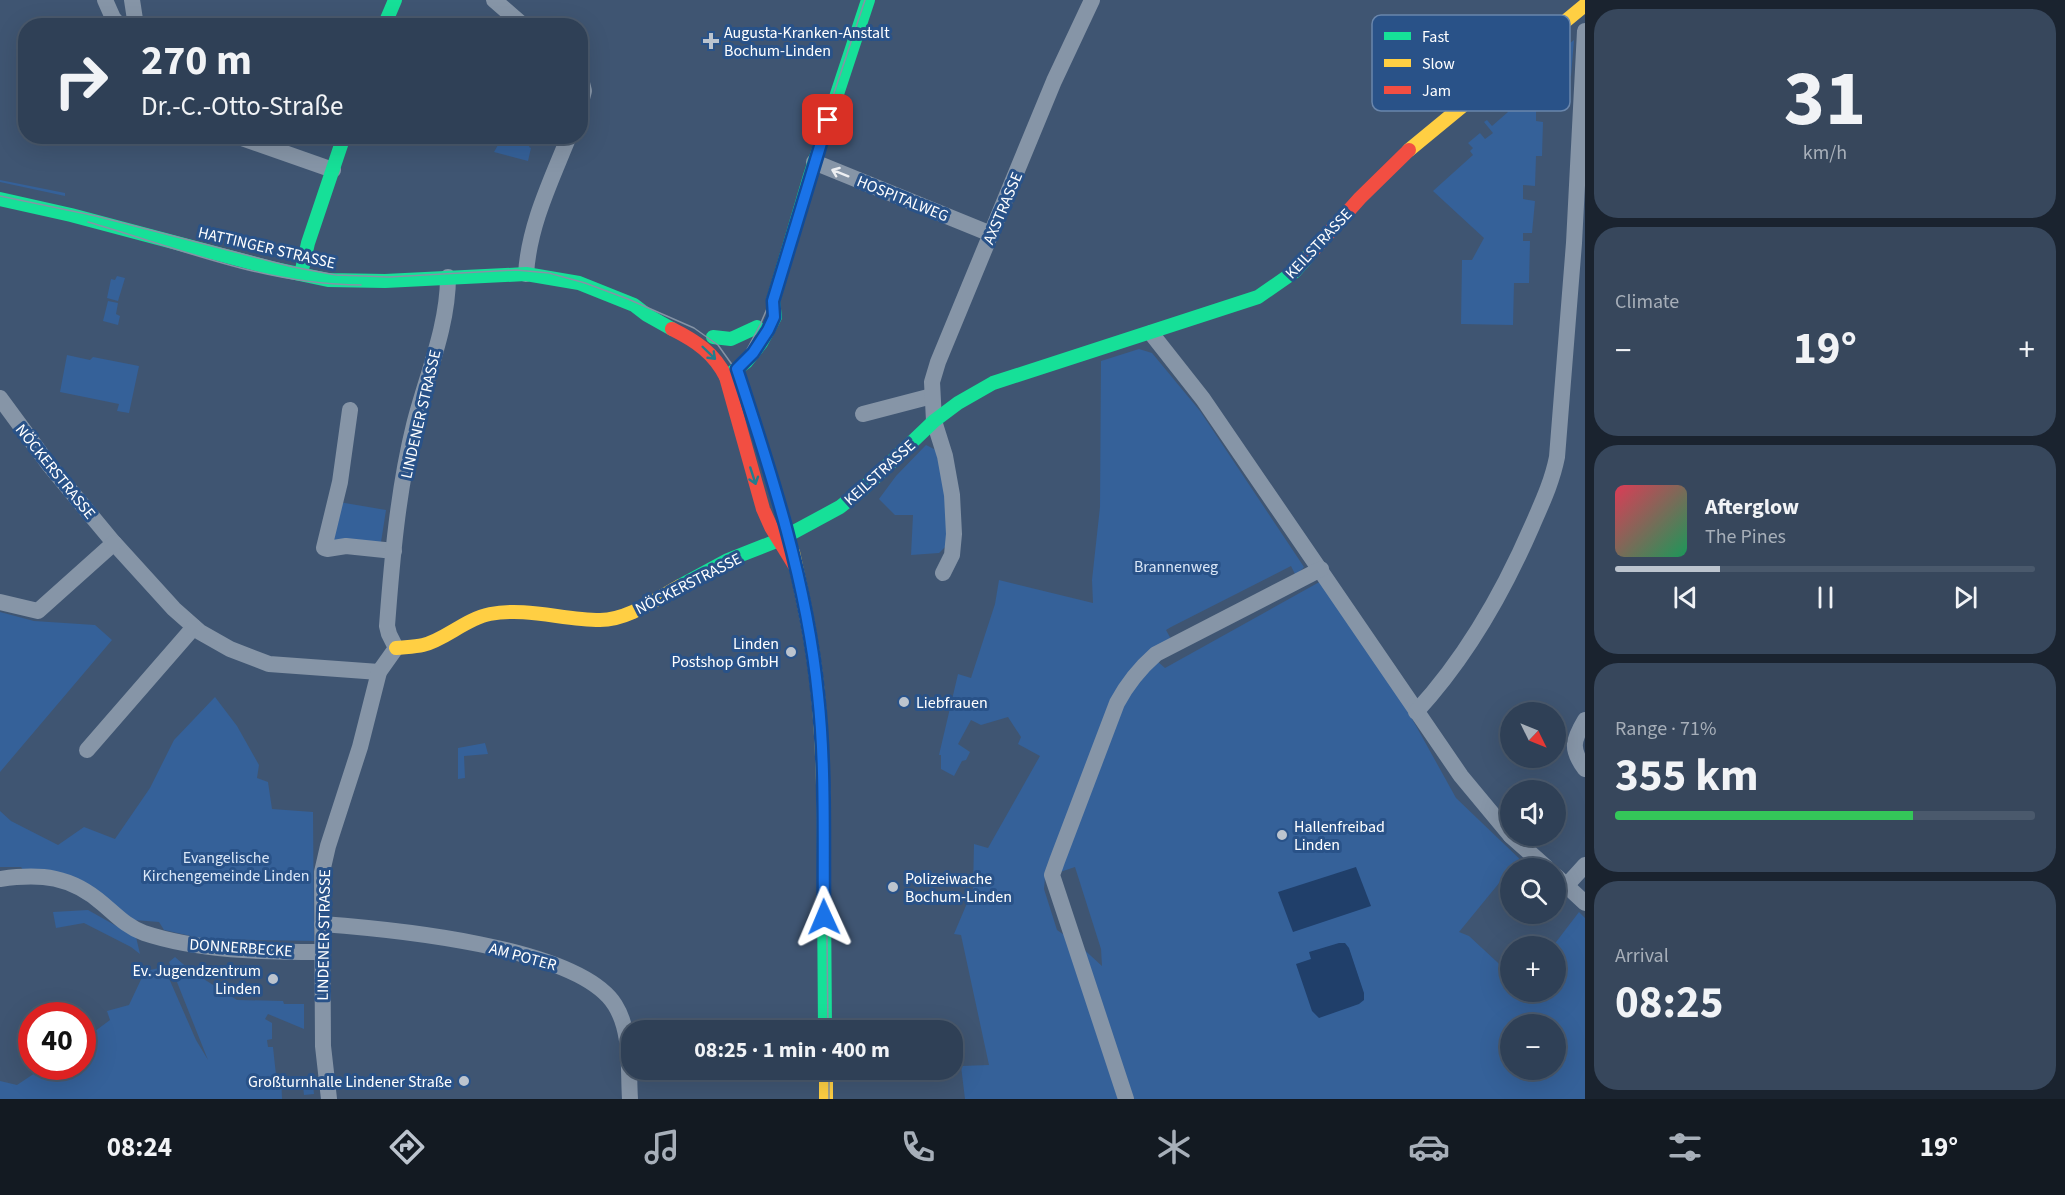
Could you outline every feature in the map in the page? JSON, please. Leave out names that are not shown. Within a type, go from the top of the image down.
[{"type":"street","points":[[105,0],[113,18]]},
{"type":"street","points":[[132,0],[135,18]]},
{"type":"street","points":[[387,18],[395,0]]},
{"type":"street","points":[[494,0],[515,18]]},
{"type":"street","points":[[733,370],[753,353],[774,317],[773,301],[814,162],[868,0]]},
{"type":"street","name":"AXSTRASSE","points":[[934,421],[932,382],[938,362],[1054,81],[1092,0]]},
{"type":"street","name":"KEILSTRASSE","points":[[1570,17],[1585,5]]},
{"type":"street","points":[[1416,712],[1441,683],[1491,609],[1519,555],[1553,478],[1557,458],[1574,243],[1585,31]]},
{"type":"street","name":"KEILSTRASSE","points":[[784,533],[840,507],[864,489],[934,421],[958,403],[993,383],[1258,297],[1288,278],[1391,166],[1457,111]]},
{"type":"street","points":[[259,144],[333,170]]},
{"type":"street","points":[[301,274],[305,251],[341,144]]},
{"type":"street","points":[[526,274],[528,249],[538,213],[566,144]]},
{"type":"street","name":"HOSPITALWEG","points":[[814,162],[991,234]]},
{"type":"street","name":"HATTINGER STRASSE","points":[[0,199],[328,280],[366,281],[526,274],[568,280],[600,290],[634,305],[647,315],[700,344],[719,363],[733,370]]},
{"type":"street","name":"LINDENER STRASSE","points":[[396,648],[388,634],[387,626],[394,551],[413,427],[444,317],[448,296],[448,278]]},
{"type":"street","points":[[733,370],[764,311],[773,301]]},
{"type":"street","name":"HATTINGER STRASSE","points":[[634,305],[651,307],[713,338],[733,370],[751,416]]},
{"type":"street","points":[[713,338],[731,339],[757,327]]},
{"type":"street","points":[[1151,333],[1203,399],[1466,783],[1500,822]]},
{"type":"street","name":"HATTINGER STRASSE","points":[[733,370],[753,478],[766,517],[784,533],[795,566],[811,639],[822,752],[825,1020]]},
{"type":"street","points":[[863,414],[932,396]]},
{"type":"street","name":"NÖCKERSTRASSE","points":[[0,398],[50,466],[114,543],[174,609],[194,627],[230,649],[269,664],[379,672]]},
{"type":"street","points":[[351,410],[340,482],[324,548],[346,546],[394,551]]},
{"type":"street","name":"KEILSTRASSE","points":[[934,421],[945,456],[953,514],[952,555],[943,573]]},
{"type":"street","name":"NÖCKERSTRASSE","points":[[396,648],[425,645],[476,618],[491,614],[516,611],[588,620],[615,618],[649,604],[728,560],[784,533]]},
{"type":"street","points":[[0,602],[38,611],[114,543]]},
{"type":"street","points":[[1125,1099],[1052,875],[1057,861],[1117,703],[1141,667],[1156,654],[1321,569]]},
{"type":"street","points":[[87,750],[194,627]]},
{"type":"street","points":[[379,672],[396,648]]},
{"type":"street","name":"LINDENER STRASSE","points":[[329,1099],[323,1046],[322,872],[360,747],[379,672]]},
{"type":"street","points":[[1585,720],[1574,742],[1576,754],[1585,770]]},
{"type":"street","points":[[1523,846],[1536,858]]},
{"type":"street","points":[[1566,878],[1585,865]]},
{"type":"street","name":"DONNERBECKE","points":[[0,879],[18,876],[44,877],[72,883],[96,898],[130,927],[172,941],[216,948],[321,952]]},
{"type":"street","points":[[1566,886],[1585,903]]},
{"type":"street","name":"AM POTER","points":[[322,924],[455,940],[515,952],[583,976],[602,990],[619,1013],[628,1050],[630,1099]]},
{"type":"street","points":[[826,1080],[826,1099]]},
{"type":"green space","points":[[1574,40],[1571,76],[1570,76],[1570,43]]},
{"type":"green space","points":[[1536,111],[1536,121],[1543,122],[1542,156],[1536,156],[1535,186],[1523,185],[1523,199],[1535,201],[1532,233],[1523,233],[1523,241],[1530,241],[1529,283],[1514,283],[1513,325],[1461,324],[1462,260],[1472,260],[1484,238],[1433,191],[1473,155],[1470,151],[1473,148],[1468,143],[1480,133],[1485,139],[1493,133],[1484,122],[1487,120],[1492,126],[1508,112]]},
{"type":"green space","points":[[530,144],[528,161],[494,152],[498,145]]},
{"type":"green space","points":[[0,180],[65,193],[65,196],[0,182]]},
{"type":"green space","points":[[117,276],[125,278],[118,301],[107,298],[111,279],[115,280]]},
{"type":"green space","points":[[108,301],[118,303],[116,314],[120,316],[118,325],[103,321]]},
{"type":"green space","name":"Brannenweg","points":[[1139,349],[1152,353],[1200,411],[1304,567],[1296,576],[1291,566],[1171,627],[1166,630],[1171,639],[1149,654],[1165,668],[1323,580],[1410,715],[1456,798],[1500,840],[1500,846],[1506,846],[1519,858],[1500,858],[1500,882],[1459,932],[1469,936],[1500,965],[1500,1002],[1566,1002],[1566,936],[1561,936],[1579,912],[1585,918],[1585,1099],[965,1099],[963,1066],[989,1065],[961,935],[954,934],[973,889],[974,844],[988,848],[1040,756],[1018,744],[1021,737],[1008,717],[981,725],[971,720],[958,744],[970,752],[954,776],[941,769],[941,755],[939,755],[958,674],[971,678],[995,604],[999,580],[1093,603],[1092,580],[1100,507],[1101,361]],"holes":[[[1075,867],[1101,949],[1102,966],[1079,945],[1057,930],[1044,889],[1045,877]]]},
{"type":"green space","points":[[67,355],[90,360],[93,357],[139,366],[129,413],[117,411],[119,404],[60,392]]},
{"type":"green space","points":[[926,445],[936,450],[947,501],[946,546],[939,553],[911,555],[913,515],[895,515],[879,499],[896,476]]},
{"type":"green space","points":[[339,502],[386,510],[381,542],[336,542],[330,535]]},
{"type":"green space","points":[[0,612],[34,621],[95,625],[112,640],[0,772]]},
{"type":"green space","name":"Evangelische Kirchengemeinde Linden","points":[[215,697],[237,726],[259,765],[257,778],[268,782],[272,809],[313,812],[314,941],[204,939],[164,930],[159,922],[134,920],[60,886],[30,880],[21,867],[0,867],[0,811],[11,821],[58,845],[84,827],[115,839],[150,788],[174,740]]},
{"type":"green space","points":[[485,743],[488,754],[464,756],[465,778],[458,779],[458,748]]},
{"type":"green space","points":[[88,910],[136,937],[140,954],[84,923],[56,928],[53,912]]},
{"type":"green space","points":[[175,957],[191,971],[237,1000],[304,1004],[304,1029],[268,1014],[265,1019],[272,1023],[272,1039],[267,1040],[268,1047],[273,1047],[276,1075],[281,1074],[282,1099],[0,1099],[0,1081],[17,1085],[24,1080],[96,1080],[96,1030],[110,1020],[107,1011],[129,1005],[145,971],[164,967],[196,1040],[208,1060],[169,962]]},
{"type":"green space","points":[[312,1076],[314,1094],[304,1095],[302,1077]]},
{"type":"shaded area","points":[[1356,867],[1371,906],[1293,932],[1278,892]]},
{"type":"shaded area","points":[[1345,943],[1349,948],[1364,993],[1364,1000],[1359,1004],[1319,1018],[1312,1011],[1296,964],[1311,959],[1309,952]]},
{"type":"tram line","points":[[738,378],[743,357],[772,297],[808,171],[865,0]]},
{"type":"tram line","points":[[0,196],[96,216],[293,267],[336,275],[389,277],[516,270],[549,273],[628,299],[694,328],[718,345],[733,366],[756,431],[800,576],[818,663],[825,754],[828,1020]]},
{"type":"tram line","points":[[88,222],[257,272],[291,279],[361,285]]},
{"type":"tram line","points":[[829,1080],[829,1099]]},
{"type":"traffic: fast","points":[[387,18],[395,0]]},
{"type":"traffic: fast","points":[[726,377],[746,362],[761,343],[775,317],[773,301],[810,176],[868,0]]},
{"type":"traffic: fast","points":[[301,274],[308,243],[341,144]]},
{"type":"traffic: fast","points":[[0,199],[71,215],[271,268],[328,280],[385,281],[526,274],[579,283],[634,305],[672,329]]},
{"type":"traffic: fast","points":[[680,586],[728,560],[779,540],[840,507],[864,488],[934,421],[958,403],[993,383],[1258,297],[1294,272],[1310,254]]},
{"type":"traffic: fast","points":[[713,337],[731,339],[757,327]]},
{"type":"traffic: fast","points":[[824,895],[825,1020]]},
{"type":"traffic: slow","points":[[1570,17],[1585,5]]},
{"type":"traffic: slow","points":[[1409,150],[1456,111]]},
{"type":"traffic: slow","points":[[793,552],[812,648],[819,706],[823,777],[824,895]]},
{"type":"traffic: slow","points":[[396,648],[420,646],[439,639],[472,620],[504,612],[600,620],[621,617],[642,608],[680,586]]},
{"type":"traffic: slow","points":[[826,1080],[826,1099]]},
{"type":"traffic: jam","points":[[1310,254],[1360,198],[1409,150]]},
{"type":"traffic: jam","points":[[672,329],[704,348],[726,377],[763,509],[771,527],[795,566]]},
{"type":"place","name":"Augusta-Kranken-Anstalt Bochum-Linden","points":[[711,41]]},
{"type":"place","name":"Linden Postshop GmbH","points":[[791,652]]},
{"type":"place","name":"Liebfrauen","points":[[904,702]]},
{"type":"place","name":"Hallenfreibad Linden","points":[[1282,835]]},
{"type":"place","name":"Polizeiwache Bochum-Linden","points":[[893,887]]},
{"type":"place","name":"Ev. Jugendzentrum Linden","points":[[273,979]]},
{"type":"place","name":"Großturnhalle Lindener Straße","points":[[464,1081]]},
{"type":"route","points":[[824,917],[824,784],[818,694],[811,639],[793,549],[737,369],[753,353],[774,317],[773,301],[828,120]]}]
